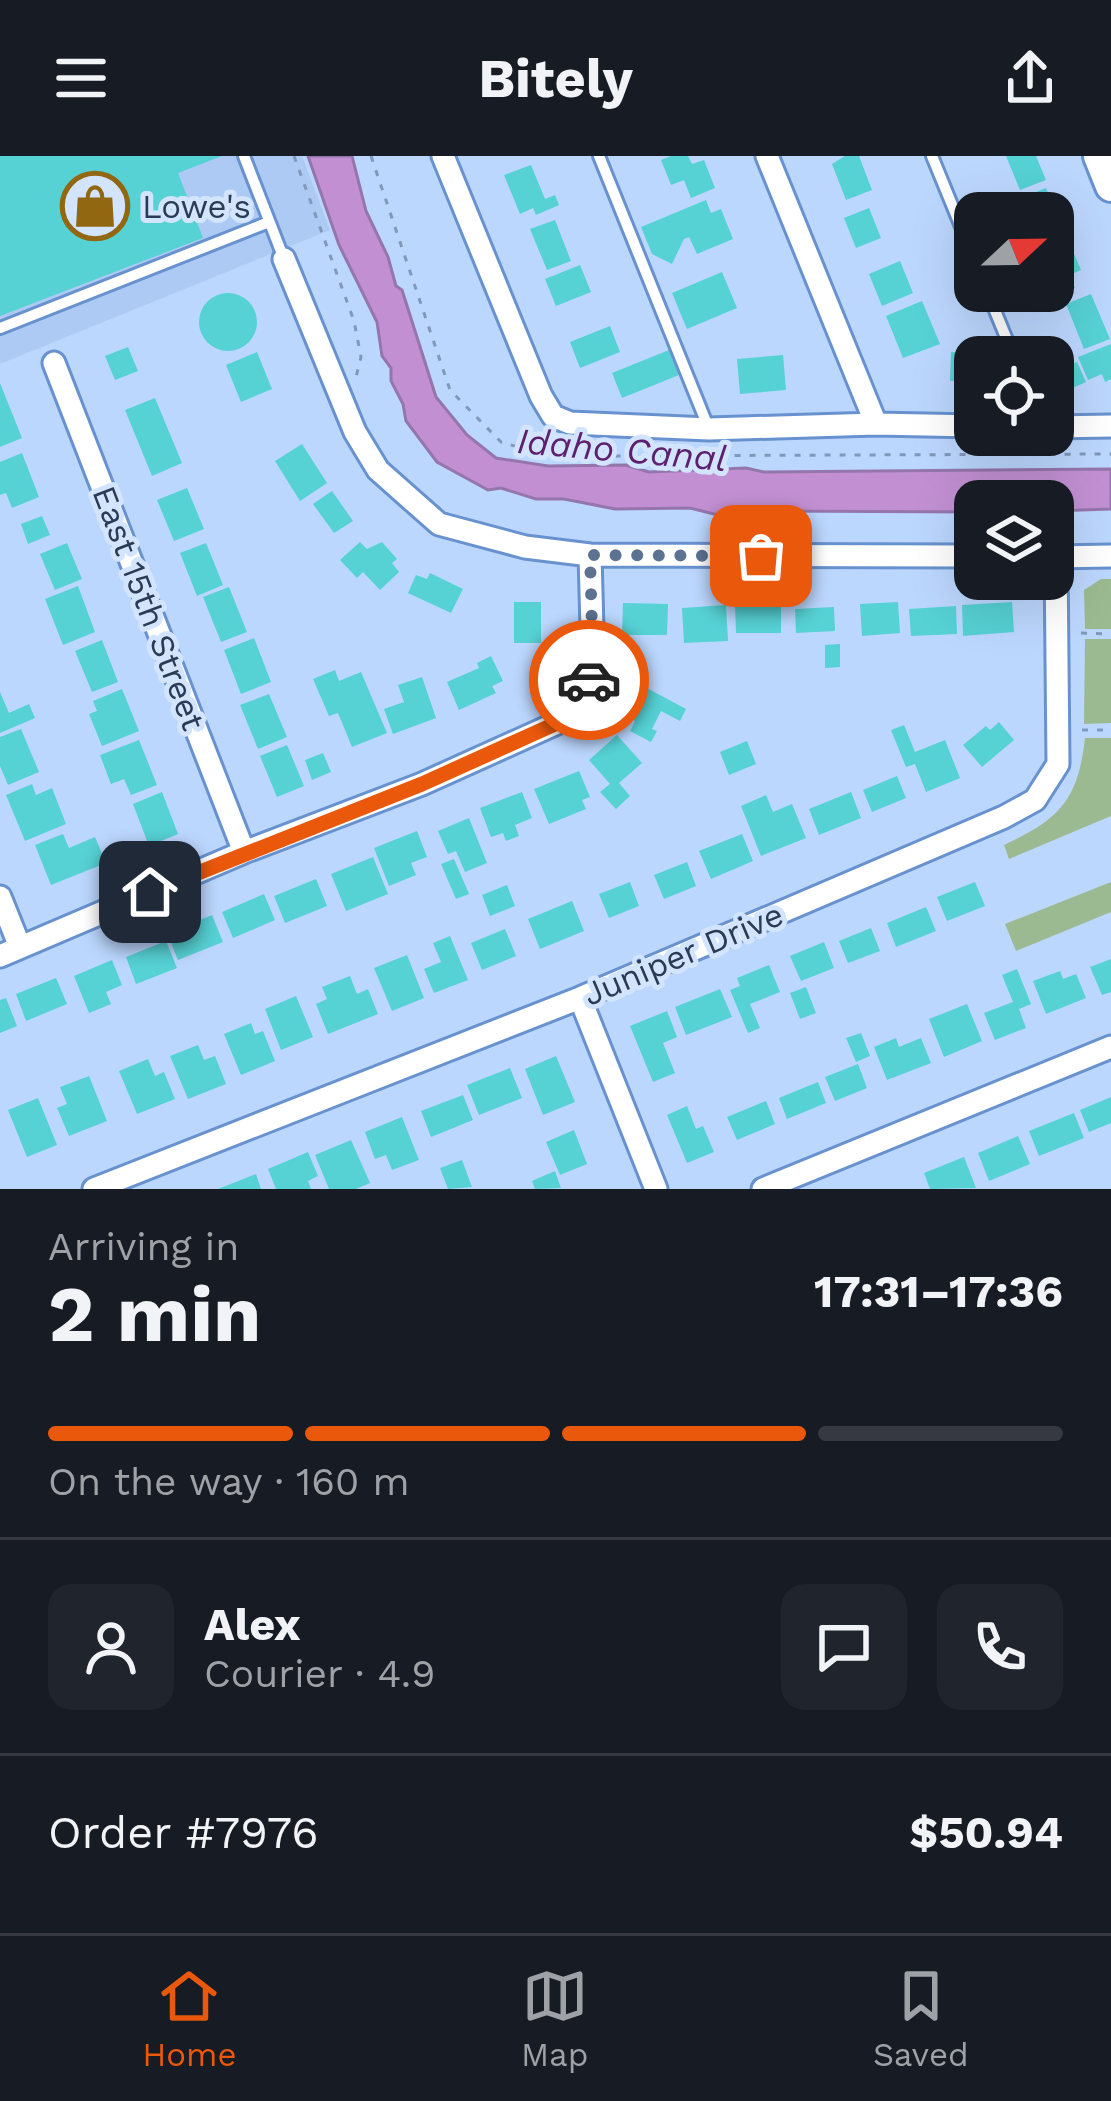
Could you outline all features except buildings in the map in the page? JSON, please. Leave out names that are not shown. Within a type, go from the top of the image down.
[{"type":"street","points":[[443,156],[553,416],[570,423],[709,429],[954,426]]},
{"type":"street","points":[[767,156],[876,424]]},
{"type":"street","points":[[1099,156],[1111,185]]},
{"type":"street","points":[[284,259],[347,413],[378,470],[439,524],[525,547],[590,555],[954,556]]},
{"type":"street","name":"East 15th Street","points":[[54,363],[244,852]]},
{"type":"street","points":[[1074,427],[1111,427]]},
{"type":"street","points":[[0,897],[10,951],[244,852],[422,784],[555,724],[580,706],[593,666],[590,555]]},
{"type":"street","points":[[1074,557],[1111,556]]},
{"type":"street","name":"Juniper Drive","points":[[94,1189],[580,998],[1035,800],[1058,764],[1055,600]]},
{"type":"street","points":[[580,998],[656,1189]]},
{"type":"street","points":[[763,1189],[1111,1047]]},
{"type":"lane","points":[[244,156],[284,259]]},
{"type":"lane","points":[[599,156],[709,429]]},
{"type":"lane","points":[[932,156],[954,210]]},
{"type":"lane","points":[[0,328],[269,222]]},
{"type":"path","points":[[294,156],[354,321],[361,357],[347,413]]},
{"type":"path","points":[[371,156],[408,254],[450,390],[501,442],[535,452],[588,455],[1111,454]]},
{"type":"path","points":[[1081,633],[1111,634]]},
{"type":"path","points":[[1080,730],[1111,730]]},
{"type":"shaded area","points":[[0,156],[302,156],[330,230],[0,364]]},
{"type":"shaded area","name":"Idaho Canal","points":[[308,156],[352,156],[366,211],[396,286],[402,290],[436,397],[467,435],[496,458],[548,466],[626,465],[649,472],[1111,469],[1111,509],[1074,510],[1074,480],[954,480],[954,512],[775,511],[768,507],[741,515],[714,514],[690,508],[615,509],[536,499],[501,488],[488,490],[437,462],[406,421],[391,368],[382,356],[377,322],[339,245]]},
{"type":"green space","points":[[1101,579],[1111,579],[1111,629],[1085,629],[1084,590]]},
{"type":"green space","points":[[1085,639],[1111,639],[1111,723],[1084,724]]},
{"type":"green space","points":[[1085,738],[1111,738],[1111,816],[1009,859],[1004,845],[1039,826],[1063,805],[1077,777]]},
{"type":"green space","points":[[1111,882],[1111,912],[1016,951],[1005,924]]},
{"type":"way so far","points":[[589,680],[593,666],[590,555],[761,556]]},
{"type":"place","name":"Lowe's","points":[[95,206]]},
{"type":"route","points":[[150,892],[422,784],[555,724],[580,706],[589,680]]}]
